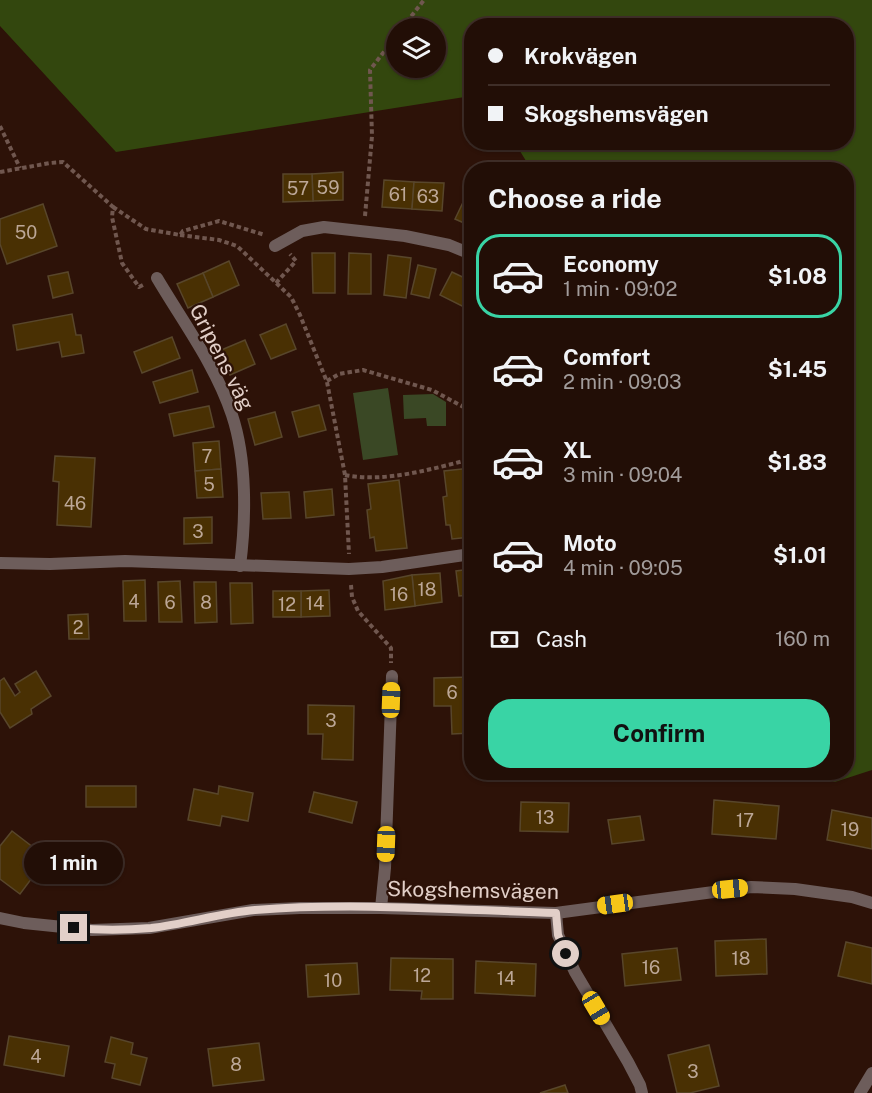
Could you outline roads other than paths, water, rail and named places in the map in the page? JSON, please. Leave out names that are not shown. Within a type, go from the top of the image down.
[{"type":"street","points":[[275,246],[310,228],[324,227],[405,236],[449,245],[464,251]]},
{"type":"street","name":"Gripens väg","points":[[157,278],[212,371],[231,412],[238,434],[243,462],[240,566]]},
{"type":"street","points":[[0,563],[125,561],[349,569],[382,567],[464,555]]},
{"type":"street","points":[[381,908],[385,868],[392,676]]},
{"type":"street","name":"Skogshemsvägen","points":[[0,918],[24,923],[92,930],[149,928],[253,910],[381,908],[556,913],[751,886],[852,897],[872,903]]},
{"type":"street","points":[[556,913],[558,935],[575,972],[628,1062],[642,1093]]},
{"type":"street","points":[[860,1093],[872,1073]]}]
